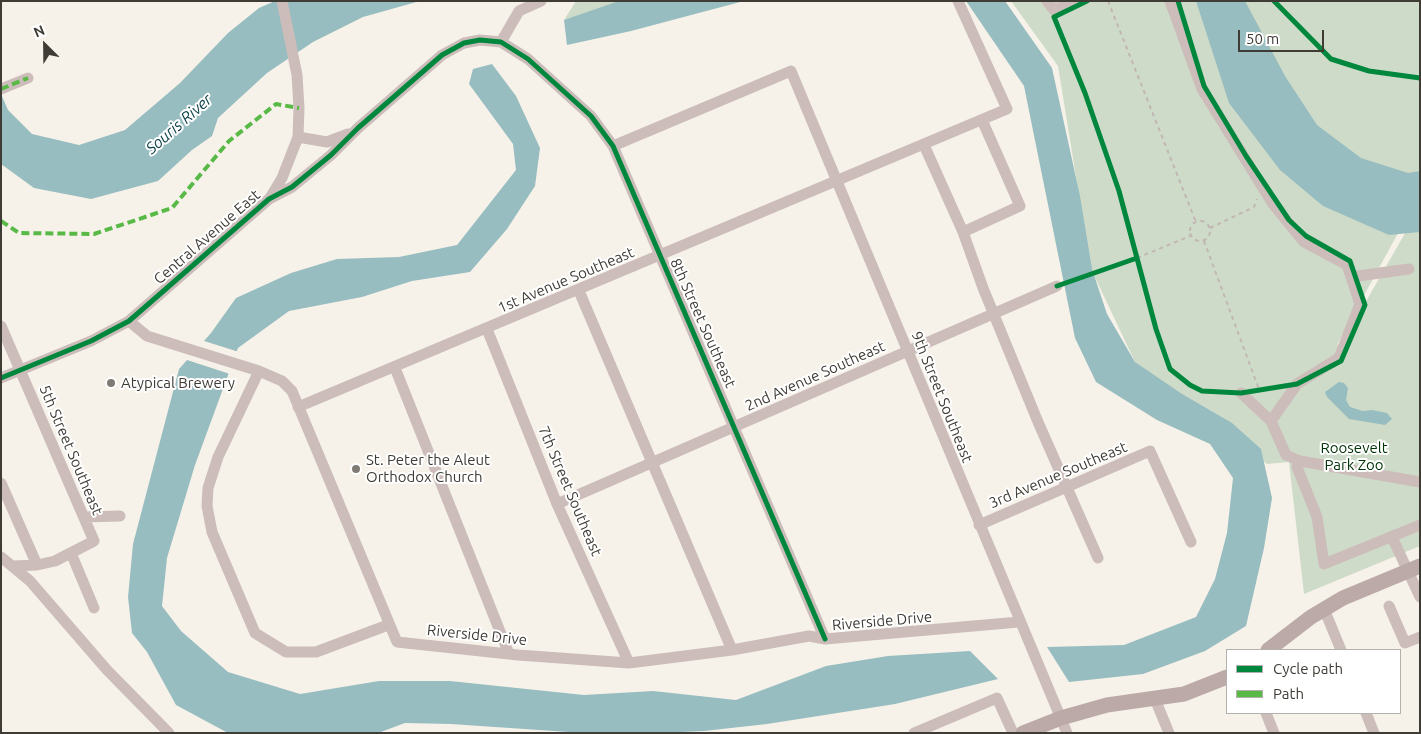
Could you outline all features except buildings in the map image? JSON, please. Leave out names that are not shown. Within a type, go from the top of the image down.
[{"type":"main road","points":[[1269,649],[1311,617],[1343,598],[1414,568]]},
{"type":"main road","points":[[1023,733],[1061,718],[1107,705],[1184,694],[1226,677]]},
{"type":"street","points":[[269,199],[282,178],[298,137],[300,108],[297,75],[282,1]]},
{"type":"street","points":[[501,42],[519,10],[541,1]]},
{"type":"street","name":"1st Avenue Southeast","points":[[298,407],[396,368],[1007,109],[958,1]]},
{"type":"street","points":[[1047,1],[1054,10],[1073,2]]},
{"type":"street","points":[[1170,1],[1202,89],[1274,204],[1304,242],[1347,264],[1360,304],[1338,358],[1297,384],[1271,421]]},
{"type":"street","name":"Central Avenue East","points":[[1,378],[91,341],[129,320],[269,199],[292,187],[331,155],[358,128],[451,48],[480,40],[501,42],[513,48]]},
{"type":"street","name":"8th Street Southeast","points":[[513,48],[591,116],[613,146],[825,639]]},
{"type":"street","name":"9th Street Southeast","points":[[613,146],[791,71],[1019,622],[1067,733]]},
{"type":"street","points":[[4,88],[28,78]]},
{"type":"street","points":[[963,232],[1020,206],[982,120]]},
{"type":"street","name":"Central Avenue East","points":[[298,137],[327,142],[340,139],[358,128]]},
{"type":"street","points":[[924,144],[963,232],[994,314],[1098,558]]},
{"type":"street","points":[[1351,277],[1408,269]]},
{"type":"street","name":"2nd Avenue Southeast","points":[[557,504],[1057,286]]},
{"type":"street","points":[[579,291],[732,650]]},
{"type":"street","points":[[129,320],[147,336],[256,371],[282,381],[292,391],[388,625],[316,652],[286,652],[255,633],[212,532],[207,506],[208,488],[218,457],[256,371]]},
{"type":"street","name":"5th Street Southeast","points":[[1,326],[94,541],[71,553]]},
{"type":"street","name":"7th Street Southeast","points":[[487,329],[557,504],[629,663]]},
{"type":"street","points":[[396,368],[509,654]]},
{"type":"street","points":[[1241,393],[1271,421],[1286,455],[1300,461],[1420,482]]},
{"type":"street","name":"3rd Avenue Southeast","points":[[979,525],[1150,451],[1191,542]]},
{"type":"street","points":[[1300,461],[1297,467],[1317,517],[1324,564],[1420,525]]},
{"type":"street","points":[[1,483],[37,565]]},
{"type":"street","points":[[84,518],[120,516]]},
{"type":"street","points":[[1392,536],[1414,568],[1420,597]]},
{"type":"street","points":[[12,566],[37,565],[55,561],[71,553],[94,608]]},
{"type":"street","points":[[1,557],[30,580],[107,670],[170,733]]},
{"type":"street","points":[[1390,606],[1405,643],[1420,637]]},
{"type":"street","points":[[1324,609],[1341,649]]},
{"type":"street","name":"Riverside Drive","points":[[388,625],[397,642],[509,654],[629,663],[732,650],[809,636],[825,639],[1019,622]]},
{"type":"street","points":[[914,733],[997,698],[1013,733]]},
{"type":"street","points":[[1155,699],[1169,733]]},
{"type":"street","points":[[1266,714],[1274,733]]},
{"type":"street","points":[[1366,714],[1374,733]]},
{"type":"path","points":[[1108,1],[1196,222]]},
{"type":"path","points":[[1210,228],[1254,207],[1262,184]]},
{"type":"path","points":[[1196,222],[1203,222],[1210,228]]},
{"type":"path","points":[[1191,236],[1191,228],[1196,222]]},
{"type":"path","points":[[1191,236],[1197,241],[1204,241],[1209,236],[1210,228]]},
{"type":"path","points":[[1135,259],[1191,236]]},
{"type":"path","points":[[1204,241],[1260,392]]},
{"type":"path","points":[[1135,249],[1135,259],[1139,266]]},
{"type":"path","points":[[1241,393],[1269,390]]},
{"type":"green space","points":[[576,1],[665,1],[564,20]]},
{"type":"green space","name":"Roosevelt Park Zoo","points":[[1011,1],[1420,1],[1420,193],[1338,343],[1337,352],[1420,207],[1420,546],[1304,594],[1289,462],[1267,464],[1135,362],[1091,269],[1058,66]]},
{"type":"water","name":"Souris River","points":[[275,1],[420,1],[363,17],[313,42],[267,73],[218,118],[212,136],[192,150],[158,181],[91,199],[34,188],[1,164],[1,94],[8,110],[32,134],[79,145],[125,130],[180,83],[228,33],[259,8]]},
{"type":"water","points":[[619,1],[744,1],[631,31],[567,45],[564,20]]},
{"type":"water","points":[[966,1],[1005,1],[1052,68],[1080,196],[1092,269],[1107,314],[1135,362],[1182,394],[1232,423],[1261,449],[1272,498],[1264,548],[1246,626],[1205,651],[1143,674],[1069,682],[1047,647],[1124,645],[1196,617],[1215,579],[1227,533],[1233,478],[1210,444],[1157,420],[1096,382],[1075,338],[1024,86]]},
{"type":"water","points":[[1196,1],[1245,1],[1285,76],[1317,125],[1361,158],[1408,173],[1420,171],[1420,232],[1389,235],[1323,206],[1280,170],[1229,103]]},
{"type":"water","points":[[492,64],[516,96],[540,148],[535,186],[507,229],[470,272],[412,281],[362,297],[289,311],[238,348],[195,465],[167,558],[162,606],[181,631],[228,672],[300,694],[379,681],[450,681],[584,695],[653,691],[736,700],[826,666],[888,656],[970,651],[998,679],[895,704],[767,724],[704,731],[657,733],[583,733],[451,724],[405,723],[378,733],[228,733],[176,705],[147,652],[132,633],[128,597],[133,544],[179,369],[211,333],[236,298],[291,273],[337,259],[399,257],[457,245],[516,170],[513,144],[469,84],[473,69]]},
{"type":"water","points":[[1339,382],[1344,383],[1348,388],[1346,400],[1350,407],[1363,411],[1372,410],[1387,413],[1392,419],[1385,425],[1349,419],[1327,397],[1325,392]]},
{"type":"pier","points":[[201,340],[239,352],[230,374],[184,359]]},
{"type":"marked path","points":[[1,89],[28,78]]},
{"type":"marked path","points":[[1,221],[19,233],[94,234],[172,208],[229,141],[276,104],[299,108]]},
{"type":"cycle path","points":[[1087,1],[1054,17],[1085,93],[1119,191],[1156,329],[1170,369],[1190,385],[1202,391],[1241,393],[1297,384],[1341,361],[1365,305],[1350,261],[1306,236],[1289,220],[1246,156],[1204,86],[1178,1]]},
{"type":"cycle path","points":[[1274,1],[1331,59],[1369,71],[1420,78]]},
{"type":"cycle path","points":[[1,378],[91,341],[129,321],[269,199],[292,187],[331,155],[358,128],[442,55],[464,43],[480,40],[501,42],[528,59],[591,116],[613,146],[825,639]]},
{"type":"cycle path","points":[[1057,286],[1137,258]]},
{"type":"place","name":"Atypical Brewery","points":[[111,383]]},
{"type":"place","name":"St. Peter the Aleut Orthodox Church","points":[[356,469]]}]
